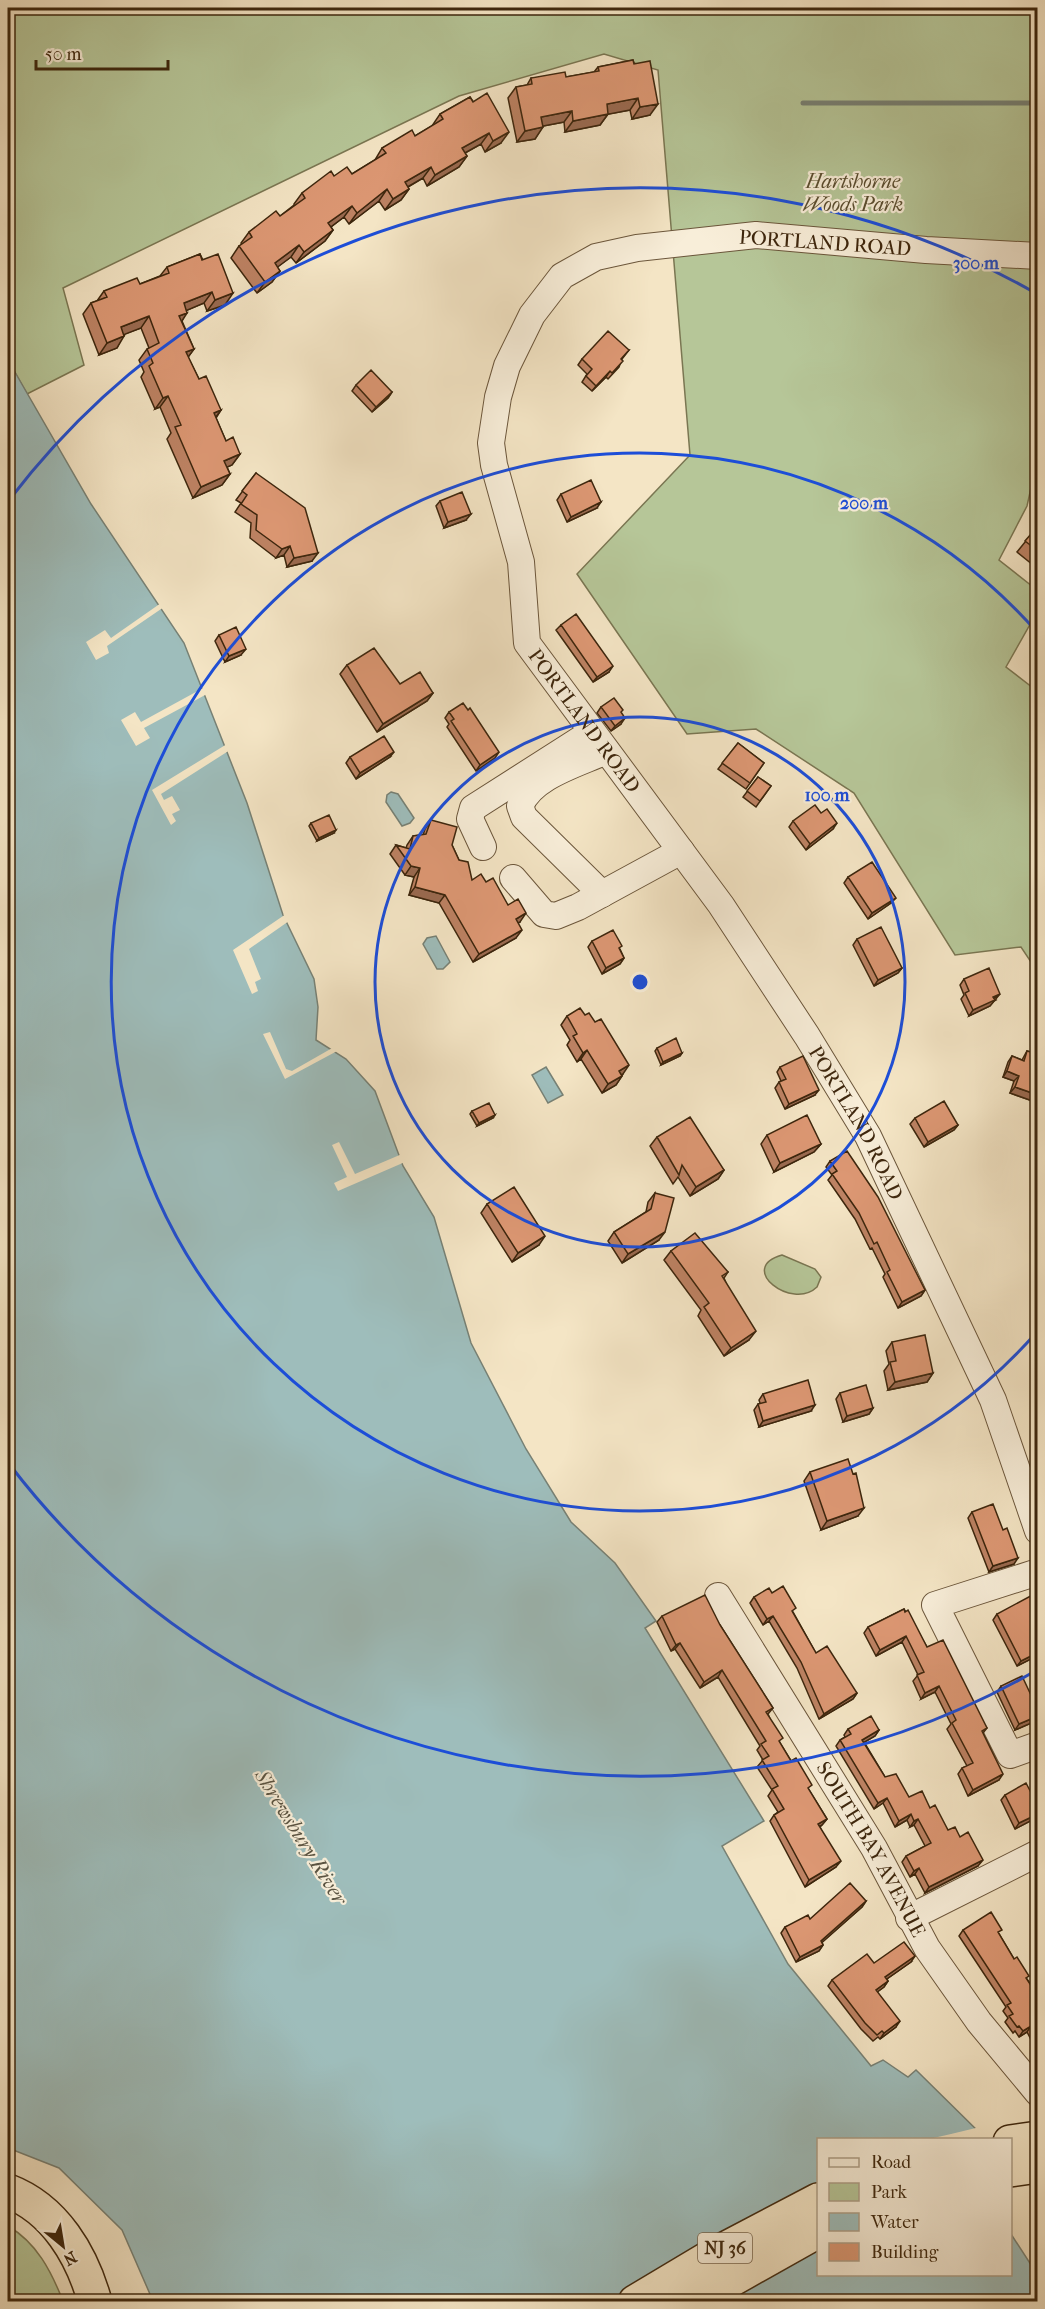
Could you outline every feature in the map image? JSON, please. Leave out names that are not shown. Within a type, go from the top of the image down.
[{"type":"highway","points":[[1012,2142],[1038,2138]]},
{"type":"highway","points":[[1012,2170],[1038,2166]]},
{"type":"highway","points":[[8,2191],[21,2196],[62,2231],[87,2274],[95,2301]]},
{"type":"highway","name":"NJ 36","points":[[635,2301],[717,2253],[817,2201]]},
{"type":"highway","points":[[8,2213],[21,2220],[46,2244],[65,2275],[75,2301]]},
{"type":"highway","name":"NJ 36","points":[[692,2301],[817,2232]]},
{"type":"street","name":"PORTLAND ROAD","points":[[1038,256],[926,250],[756,235],[617,252],[596,257],[562,276],[532,315],[510,358],[498,397],[491,443],[494,465],[521,562],[527,643],[681,851],[807,1036],[868,1136],[993,1400],[1038,1531]]},
{"type":"street","points":[[483,847],[470,819],[473,808],[599,742]]},
{"type":"street","points":[[599,742],[524,795],[520,806],[524,817],[602,894]]},
{"type":"street","points":[[513,878],[544,914],[556,916],[681,851]]},
{"type":"street","points":[[1038,1572],[935,1605],[1010,1755],[1038,1745]]},
{"type":"street","name":"SOUTH BAY AVENUE","points":[[718,1596],[874,1848],[909,1918],[927,1948],[979,2022],[1038,2093]]},
{"type":"street","points":[[909,1918],[1038,1853]]},
{"type":"green space","name":"Hartshorne Woods Park","points":[[8,8],[1037,8],[1037,461],[1027,506],[999,560],[1037,590],[1037,612],[1006,667],[1037,691],[1037,971],[1021,947],[955,955],[854,793],[756,729],[687,734],[577,574],[690,455],[658,70],[604,54],[459,96],[63,288],[84,365],[27,394],[8,360]]},
{"type":"green space","points":[[782,1255],[815,1269],[821,1277],[817,1287],[806,1293],[795,1294],[773,1285],[766,1277],[765,1269],[769,1261]]},
{"type":"green space","points":[[8,2226],[35,2249],[63,2301],[8,2301]]},
{"type":"water","name":"Shrewsbury River","points":[[8,360],[91,504],[184,643],[247,803],[283,915],[314,979],[318,1007],[316,1040],[346,1059],[375,1091],[403,1166],[434,1217],[471,1343],[526,1449],[571,1522],[615,1563],[656,1621],[645,1628],[764,1821],[722,1846],[788,1964],[871,2066],[883,2060],[908,2077],[916,2070],[985,2138],[817,2138],[817,2276],[1012,2276],[1012,2236],[1037,2274],[1037,2301],[153,2301],[122,2230],[59,2168],[8,2148]]},
{"type":"water","points":[[391,792],[398,794],[414,818],[410,823],[402,826],[386,802],[387,795]]},
{"type":"water","points":[[436,936],[450,962],[443,969],[437,969],[423,944],[427,938]]},
{"type":"water","points":[[546,1067],[563,1095],[548,1103],[532,1075]]},
{"type":"pier","points":[[161,603],[164,607],[107,646],[109,653],[96,660],[86,642],[105,630],[111,638]]},
{"type":"pier","points":[[205,687],[207,694],[144,728],[150,738],[136,746],[121,720],[135,712],[141,722]]},
{"type":"pier","points":[[227,744],[230,750],[161,794],[164,800],[172,796],[180,810],[172,814],[176,821],[171,825],[152,790]]},
{"type":"pier","points":[[286,914],[289,921],[249,949],[261,979],[255,982],[258,991],[252,994],[233,950]]},
{"type":"pier","points":[[270,1032],[286,1069],[292,1071],[334,1047],[339,1050],[285,1079],[263,1034]]},
{"type":"pier","points":[[339,1142],[355,1174],[402,1154],[405,1162],[338,1191],[334,1183],[347,1177],[332,1145]]},
{"type":"pier","points":[[980,2127],[988,2138],[933,2138]]},
{"type":"building","points":[[633,60],[634,64],[650,61],[658,104],[640,107],[638,98],[607,104],[608,114],[573,121],[572,111],[541,117],[543,127],[525,131],[516,87],[532,84],[531,78],[565,72],[566,77],[599,71],[598,67]]},
{"type":"building","points":[[487,93],[509,132],[493,141],[489,133],[462,148],[467,156],[435,175],[431,167],[405,182],[409,189],[393,199],[387,189],[357,213],[352,206],[328,223],[333,230],[304,252],[299,245],[275,263],[280,271],[265,282],[239,246],[252,237],[249,232],[276,211],[280,216],[305,198],[302,193],[331,171],[334,176],[347,167],[352,174],[386,153],[382,148],[412,130],[415,136],[443,119],[440,114],[470,97],[473,102]]},
{"type":"building","points":[[200,254],[202,260],[218,254],[233,293],[215,300],[212,292],[184,303],[187,313],[179,316],[194,349],[186,352],[199,379],[206,376],[221,410],[214,413],[226,441],[233,437],[240,454],[224,461],[230,474],[201,487],[175,427],[181,425],[168,396],[163,398],[149,366],[153,363],[147,349],[159,343],[149,316],[121,327],[124,336],[107,343],[91,303],[107,297],[104,291],[137,278],[140,284],[169,273],[167,267]]},
{"type":"building","points":[[608,331],[629,350],[612,373],[610,371],[596,386],[586,376],[592,369],[582,359]]},
{"type":"building","points":[[371,370],[392,392],[376,407],[356,385]]},
{"type":"building","points":[[256,473],[305,508],[318,553],[294,558],[290,546],[282,549],[256,530],[257,515],[241,504],[247,495],[242,491]]},
{"type":"building","points":[[591,480],[601,502],[571,517],[561,494]]},
{"type":"building","points":[[462,492],[471,514],[448,522],[440,501]]},
{"type":"building","points":[[1038,526],[1038,551],[1025,541]]},
{"type":"building","points":[[576,614],[613,666],[597,677],[561,625]]},
{"type":"building","points":[[236,627],[246,649],[229,656],[219,635]]},
{"type":"building","points":[[374,648],[400,684],[420,672],[433,693],[383,724],[347,665]]},
{"type":"building","points":[[614,698],[623,710],[621,712],[625,718],[615,726],[601,707]]},
{"type":"building","points":[[463,703],[468,710],[470,708],[499,752],[480,765],[451,721],[454,719],[449,712]]},
{"type":"building","points":[[384,736],[394,752],[360,773],[350,757]]},
{"type":"building","points":[[738,743],[764,763],[750,783],[722,763]]},
{"type":"building","points":[[758,777],[771,786],[760,801],[747,791]]},
{"type":"building","points":[[815,805],[821,813],[827,809],[837,823],[810,844],[793,821]]},
{"type":"building","points":[[329,815],[336,830],[319,838],[311,823]]},
{"type":"building","points":[[431,820],[457,827],[452,845],[459,860],[468,862],[472,880],[481,874],[486,882],[493,878],[508,905],[518,899],[526,913],[516,919],[522,930],[479,954],[445,895],[415,887],[420,868],[411,866],[396,845],[410,849],[413,836],[426,834]]},
{"type":"building","points":[[872,862],[896,898],[872,913],[848,877]]},
{"type":"building","points":[[881,927],[902,968],[878,980],[857,939]]},
{"type":"building","points":[[613,930],[622,946],[619,948],[624,958],[606,968],[592,941]]},
{"type":"building","points":[[989,968],[1000,994],[993,997],[995,1000],[973,1010],[965,993],[969,991],[964,979]]},
{"type":"building","points":[[580,1008],[585,1015],[589,1013],[595,1022],[601,1019],[629,1065],[619,1071],[622,1076],[608,1084],[587,1050],[583,1053],[573,1036],[577,1034],[567,1016]]},
{"type":"building","points":[[676,1038],[682,1053],[663,1062],[657,1048]]},
{"type":"building","points":[[1027,1051],[1038,1054],[1038,1095],[1015,1087],[1019,1076],[1007,1071],[1012,1056],[1024,1061]]},
{"type":"building","points":[[803,1056],[819,1090],[789,1104],[779,1082],[786,1079],[780,1067]]},
{"type":"building","points":[[944,1101],[958,1125],[928,1142],[915,1118]]},
{"type":"building","points":[[489,1103],[495,1115],[479,1123],[472,1111]]},
{"type":"building","points":[[807,1115],[821,1144],[780,1163],[767,1135]]},
{"type":"building","points":[[690,1117],[724,1170],[696,1187],[682,1165],[679,1175],[657,1137]]},
{"type":"building","points":[[847,1151],[878,1197],[925,1290],[902,1302],[887,1272],[890,1270],[877,1242],[874,1244],[859,1213],[832,1174],[837,1171],[830,1161]]},
{"type":"building","points":[[514,1187],[545,1236],[518,1253],[487,1204]]},
{"type":"building","points":[[655,1193],[674,1198],[665,1232],[628,1254],[614,1232],[651,1209]]},
{"type":"building","points":[[695,1233],[728,1272],[722,1276],[756,1331],[731,1348],[704,1307],[709,1303],[671,1251]]},
{"type":"building","points":[[925,1335],[933,1373],[895,1382],[890,1362],[896,1361],[892,1342]]},
{"type":"building","points":[[808,1380],[815,1405],[763,1421],[758,1404],[766,1402],[763,1394]]},
{"type":"building","points":[[866,1385],[873,1408],[847,1416],[840,1393]]},
{"type":"building","points":[[848,1459],[853,1474],[856,1473],[864,1508],[827,1521],[810,1472]]},
{"type":"building","points":[[993,1504],[1003,1530],[1007,1528],[1018,1558],[993,1566],[972,1512]]},
{"type":"building","points":[[783,1586],[796,1608],[792,1611],[816,1653],[827,1646],[857,1693],[824,1714],[801,1662],[773,1616],[767,1619],[754,1597],[769,1588],[772,1593]]},
{"type":"building","points":[[1038,1592],[1038,1646],[1035,1647],[1037,1653],[1021,1661],[997,1614]]},
{"type":"building","points":[[705,1595],[720,1625],[773,1708],[766,1712],[783,1738],[779,1741],[791,1761],[796,1758],[812,1785],[808,1788],[827,1819],[818,1824],[841,1861],[809,1880],[774,1815],[784,1809],[772,1789],[778,1786],[762,1760],[769,1756],[761,1744],[766,1741],[722,1670],[704,1682],[680,1643],[676,1645],[662,1616]]},
{"type":"building","points":[[904,1609],[905,1612],[908,1610],[927,1647],[943,1640],[987,1728],[982,1731],[1003,1774],[973,1790],[962,1768],[973,1763],[952,1723],[956,1720],[939,1686],[925,1693],[917,1675],[924,1672],[906,1636],[880,1650],[868,1627]]},
{"type":"building","points":[[1022,1676],[1038,1710],[1038,1716],[1019,1724],[1001,1686]]},
{"type":"building","points":[[871,1716],[879,1730],[862,1740],[885,1777],[896,1774],[909,1797],[922,1791],[930,1808],[935,1805],[948,1830],[955,1827],[960,1837],[968,1832],[983,1860],[929,1887],[919,1868],[914,1871],[906,1856],[931,1843],[918,1819],[914,1821],[911,1814],[899,1821],[887,1798],[878,1803],[840,1740],[851,1734],[848,1729]]},
{"type":"building","points":[[1026,1783],[1038,1806],[1038,1814],[1019,1823],[1005,1795]]},
{"type":"building","points":[[850,1883],[866,1901],[821,1941],[823,1945],[800,1957],[785,1927],[808,1915],[810,1919]]},
{"type":"building","points":[[991,1912],[1002,1930],[998,1932],[1014,1959],[1017,1957],[1029,1976],[1026,1978],[1038,1996],[1038,2039],[1031,2026],[1023,2031],[1009,2016],[1013,2014],[1007,2005],[1011,2003],[963,1930]]},
{"type":"building","points":[[904,1942],[915,1956],[885,1977],[888,1981],[876,1990],[900,2021],[884,2033],[882,2031],[877,2035],[832,1980],[867,1954],[874,1963]]},
{"type":"waterway","points":[[803,103],[1038,103]]}]
